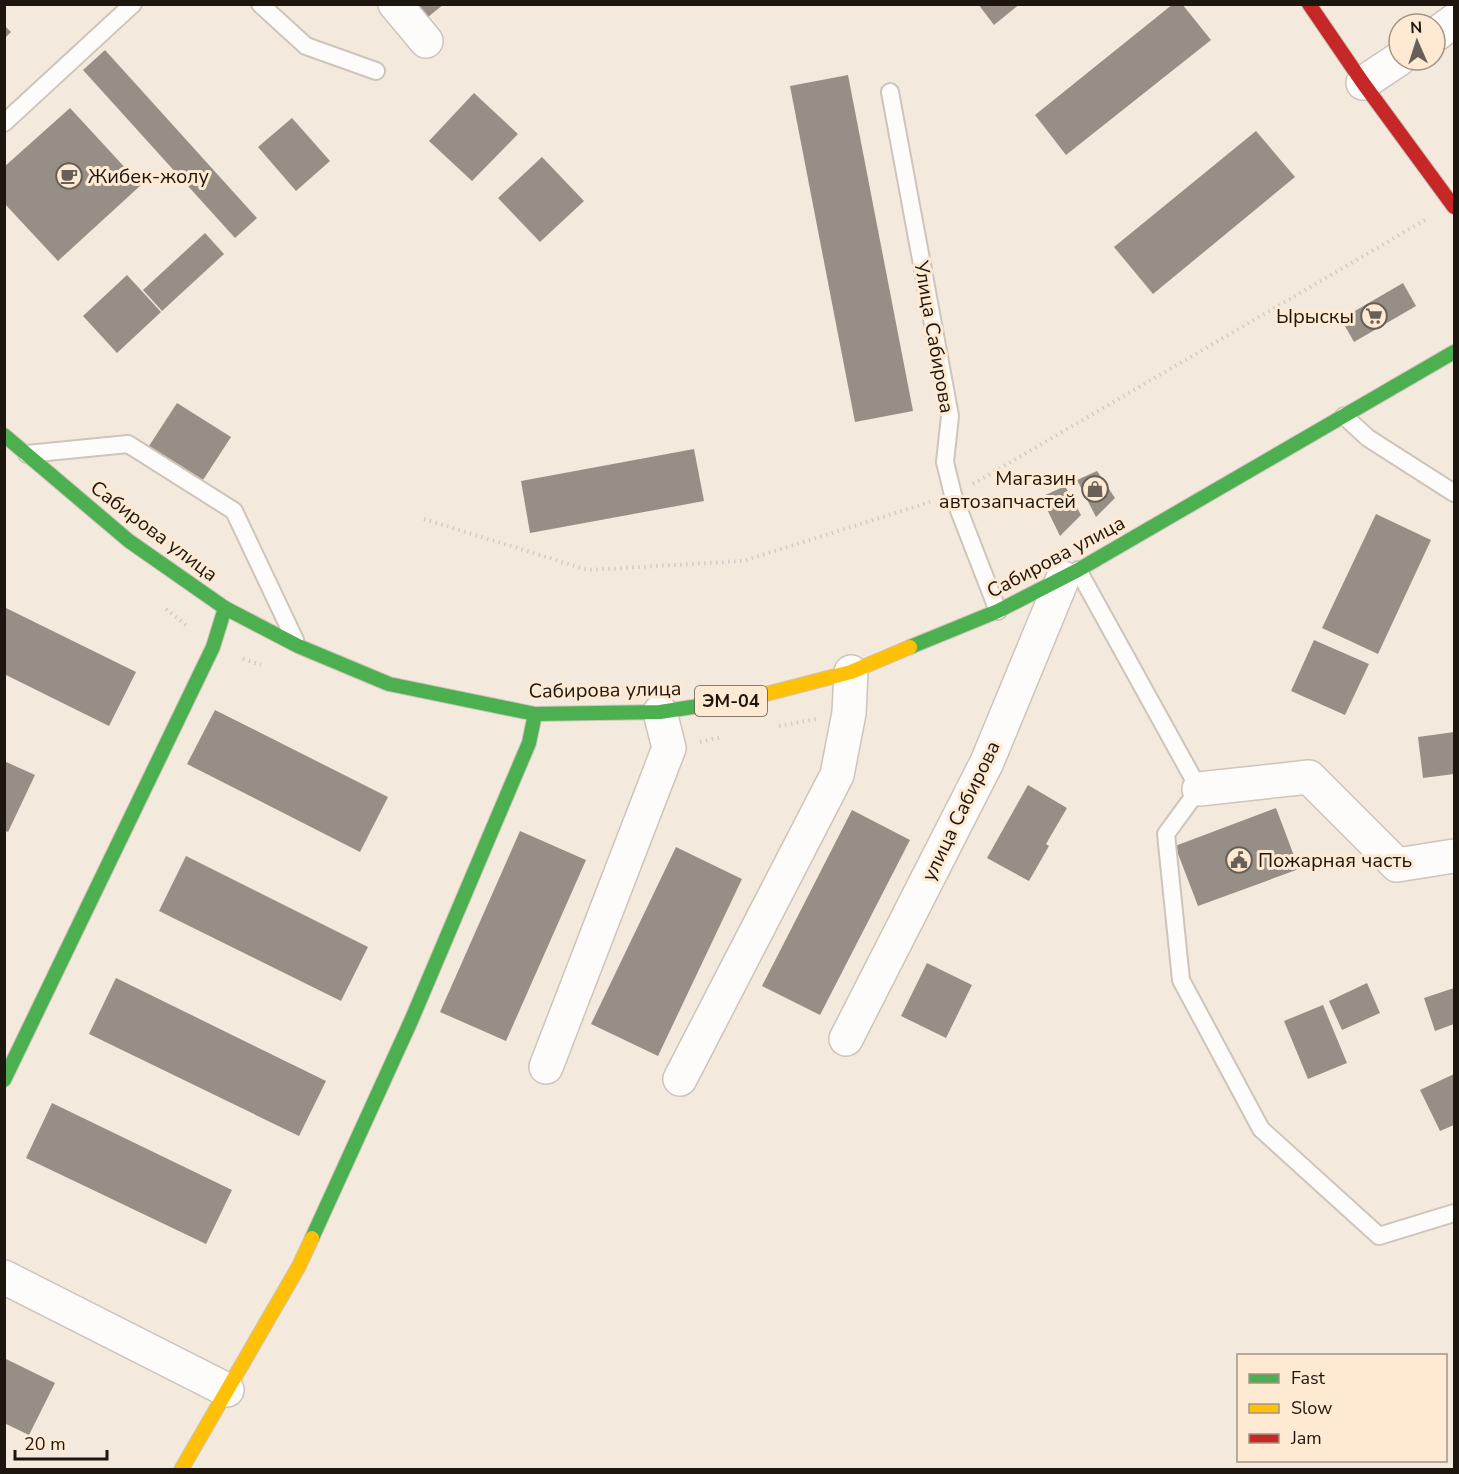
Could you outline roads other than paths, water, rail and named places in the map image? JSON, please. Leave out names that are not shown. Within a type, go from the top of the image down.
[{"type":"main road","points":[[1309,4],[1362,83],[1455,207]]},
{"type":"main road","name":"Сабирова улица","points":[[4,435],[129,541],[225,608],[297,646],[389,684],[535,714],[660,712],[750,698],[851,672],[998,611],[1071,574],[1455,352]]},
{"type":"main road","points":[[4,1080],[213,647],[225,608]]},
{"type":"main road","points":[[181,1470],[299,1266],[406,1032],[529,742],[535,714]]},
{"type":"street","points":[[395,4],[426,41]]},
{"type":"street","points":[[1362,83],[1387,67]]},
{"type":"street","name":"улица Сабирова","points":[[846,1039],[987,762],[1071,574]]},
{"type":"street","points":[[680,1079],[837,775],[849,712],[851,672]]},
{"type":"street","points":[[546,1067],[669,748],[660,712]]},
{"type":"street","points":[[1199,789],[1309,777],[1397,865],[1455,856]]},
{"type":"street","points":[[4,1277],[227,1390]]},
{"type":"lane","points":[[4,123],[133,4]]},
{"type":"lane","points":[[260,4],[306,46],[376,71]]},
{"type":"lane","name":"Улица Сабирова","points":[[890,92],[950,416],[945,462],[953,495],[998,611]]},
{"type":"lane","points":[[1344,416],[1368,438],[1455,493]]},
{"type":"lane","points":[[25,454],[128,444],[234,511],[297,646]]},
{"type":"lane","points":[[1071,574],[1199,789],[1166,834],[1181,980],[1261,1129],[1380,1236],[1455,1213]]},
{"type":"place","name":"Жибек-жолу","points":[[69,176]]},
{"type":"place","name":"Ырыскы","points":[[1374,316]]},
{"type":"place","name":"Магазин автозапчастей","points":[[1095,489]]},
{"type":"place","name":"Пожарная часть","points":[[1239,860]]}]
